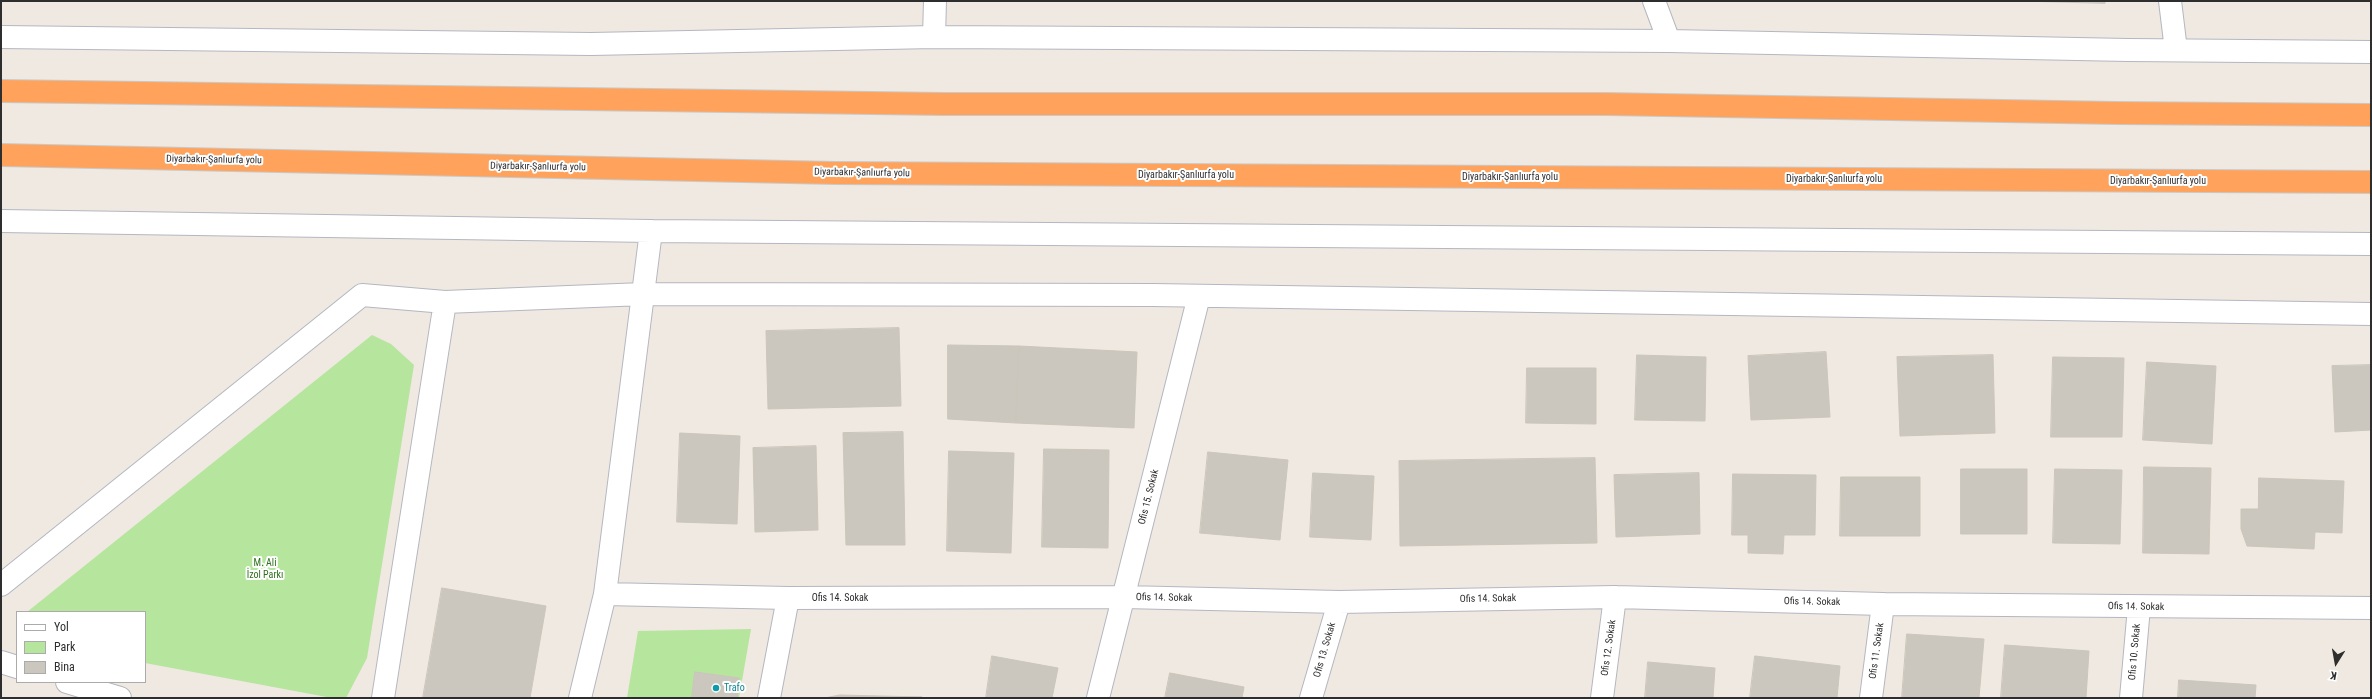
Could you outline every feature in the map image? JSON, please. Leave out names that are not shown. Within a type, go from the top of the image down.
[{"type":"highway","points":[[1,91],[943,104],[1606,104],[2108,113],[2371,115]]},
{"type":"highway","name":"Diyarbakır-Şanlıurfa yolu","points":[[1,155],[835,173],[2371,182]]},
{"type":"street","points":[[934,37],[935,1]]},
{"type":"street","points":[[1654,1],[1669,41]]},
{"type":"street","points":[[2170,1],[2176,50]]},
{"type":"street","points":[[1,37],[591,44],[934,37],[1669,41],[2371,52]]},
{"type":"street","points":[[1,221],[651,231],[2371,244]]},
{"type":"street","points":[[580,698],[604,594],[651,231]]},
{"type":"street","points":[[1,585],[362,295],[445,302],[643,294],[1199,296],[2371,314]]},
{"type":"street","name":"Ofis 15. Sokak","points":[[1098,698],[1199,296]]},
{"type":"street","points":[[384,698],[445,302]]},
{"type":"street","name":"Ofis 14. Sokak","points":[[604,594],[788,598],[1124,597],[1340,602],[1615,597],[1884,604],[2371,608]]},
{"type":"street","name":"Ofis 12. Sokak","points":[[1602,698],[1615,597]]},
{"type":"street","points":[[769,698],[788,598]]},
{"type":"street","name":"Ofis 13. Sokak","points":[[1311,698],[1340,602]]},
{"type":"street","name":"Ofis 11. Sokak","points":[[1871,698],[1884,604]]},
{"type":"street","name":"Ofis 10. Sokak","points":[[2131,698],[2139,607]]},
{"type":"street","points":[[1,662],[16,667]]},
{"type":"street","points":[[70,683],[120,698]]},
{"type":"green space","name":"M. Ali İzol Parkı","points":[[372,335],[391,344],[414,365],[367,658],[346,698],[332,698],[146,663],[146,611],[28,611]]},
{"type":"green space","points":[[751,629],[739,698],[627,698],[638,631]]},
{"type":"building","points":[[2025,1],[2105,1],[2105,3]]},
{"type":"building","points":[[899,328],[901,406],[768,409],[766,331]]},
{"type":"building","points":[[948,345],[1019,346],[1016,423],[948,419]]},
{"type":"building","points":[[1019,346],[1137,352],[1134,428],[1016,423]]},
{"type":"building","points":[[1826,352],[1830,417],[1751,420],[1748,356]]},
{"type":"building","points":[[1637,355],[1706,357],[1705,421],[1635,420]]},
{"type":"building","points":[[1993,355],[1995,433],[1900,436],[1897,357]]},
{"type":"building","points":[[2053,357],[2124,358],[2122,437],[2051,437]]},
{"type":"building","points":[[2147,362],[2216,366],[2212,444],[2143,440]]},
{"type":"building","points":[[2371,365],[2371,430],[2335,432],[2332,366]]},
{"type":"building","points":[[1527,368],[1596,368],[1596,424],[1526,423]]},
{"type":"building","points":[[903,432],[905,545],[846,545],[843,433]]},
{"type":"building","points":[[680,433],[740,436],[737,524],[677,522]]},
{"type":"building","points":[[816,446],[818,530],[755,532],[753,448]]},
{"type":"building","points":[[1044,449],[1109,450],[1108,548],[1042,547]]},
{"type":"building","points":[[949,451],[1014,453],[1011,553],[947,551]]},
{"type":"building","points":[[1208,452],[1288,460],[1280,540],[1200,533]]},
{"type":"building","points":[[1595,458],[1597,543],[1400,546],[1399,461]]},
{"type":"building","points":[[2144,467],[2211,468],[2209,554],[2143,553]]},
{"type":"building","points":[[1961,469],[2027,469],[2027,534],[1961,534]]},
{"type":"building","points":[[2055,469],[2122,470],[2120,544],[2053,543]]},
{"type":"building","points":[[1313,473],[1374,476],[1371,540],[1310,537]]},
{"type":"building","points":[[1699,473],[1700,534],[1616,537],[1614,475]]},
{"type":"building","points":[[1733,474],[1816,475],[1815,535],[1784,535],[1783,554],[1748,553],[1748,535],[1732,535]]},
{"type":"building","points":[[1841,477],[1920,477],[1920,536],[1840,536]]},
{"type":"building","points":[[2259,478],[2344,481],[2342,533],[2315,532],[2314,549],[2247,546],[2241,529],[2241,509],[2258,509]]},
{"type":"building","points":[[442,588],[546,606],[530,698],[423,698]]},
{"type":"building","points":[[1907,634],[1984,639],[1979,698],[1902,698]]},
{"type":"building","points":[[2005,645],[2089,651],[2086,698],[2001,698]]},
{"type":"building","points":[[992,656],[1058,668],[1052,698],[986,698]]},
{"type":"building","points":[[1755,656],[1840,666],[1837,698],[1750,698]]},
{"type":"building","points":[[1648,662],[1715,668],[1713,698],[1645,698]]},
{"type":"building","name":"Trafo","points":[[695,672],[739,678],[737,698],[692,698]]},
{"type":"building","points":[[1170,673],[1244,687],[1242,698],[1165,698]]},
{"type":"building","points":[[2179,680],[2256,685],[2255,698],[2178,698]]},
{"type":"building","points":[[840,695],[922,697],[825,698]]},
{"type":"place","name":"Trafo","points":[[716,688]]}]
